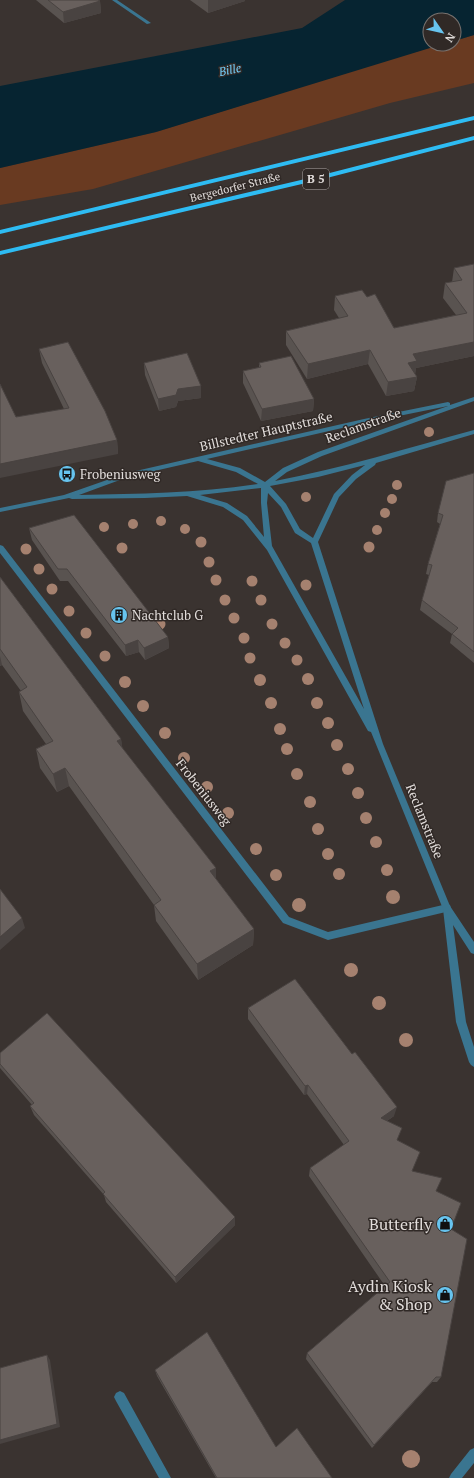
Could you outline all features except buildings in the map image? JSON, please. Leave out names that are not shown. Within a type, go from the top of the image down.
[{"type":"highway","name":"Bergedorfer Straße","points":[[0,232],[474,118]]},
{"type":"highway","name":"Bergedorfer Straße","points":[[0,253],[303,182],[474,138]]},
{"type":"street","points":[[114,0],[149,24]]},
{"type":"street","name":"Billstedter Hauptstraße","points":[[0,510],[65,497],[127,475],[364,421],[474,399]]},
{"type":"street","name":"Reclamstraße","points":[[271,551],[265,518],[265,485],[286,470],[314,456],[474,399]]},
{"type":"street","name":"Billstedter Hauptstraße","points":[[65,497],[125,497],[265,485],[375,461],[474,432]]},
{"type":"street","points":[[198,459],[238,470],[265,485],[284,506],[297,531],[314,542],[336,496],[354,477],[375,461]]},
{"type":"street","name":"Reclamstraße","points":[[185,493],[225,505],[245,518],[271,551],[379,744]]},
{"type":"street","name":"Reclamstraße","points":[[314,542],[379,744],[447,908],[474,950]]},
{"type":"street","name":"Frobeniusweg","points":[[0,548],[286,920],[328,936],[447,908]]},
{"type":"street","name":"Reclamstraße","points":[[447,908],[461,1022],[474,1062]]},
{"type":"street","points":[[120,1397],[165,1478]]},
{"type":"street","points":[[455,1478],[474,1454]]},
{"type":"shaded area","points":[[474,35],[474,83],[390,103],[93,189],[0,205],[0,168],[156,132],[422,50],[422,52],[462,52],[462,39]]},
{"type":"water","name":"Bille","points":[[345,0],[474,0],[474,35],[462,39],[462,12],[422,12],[422,50],[156,132],[0,168],[0,86],[302,28]]},
{"type":"place","name":"Frobeniusweg","points":[[67,474]]},
{"type":"place","name":"Nachtclub G","points":[[119,615]]},
{"type":"place","name":"Butterfly","points":[[445,1224]]},
{"type":"place","name":"Aydin Kiosk & Shop","points":[[445,1295]]}]
